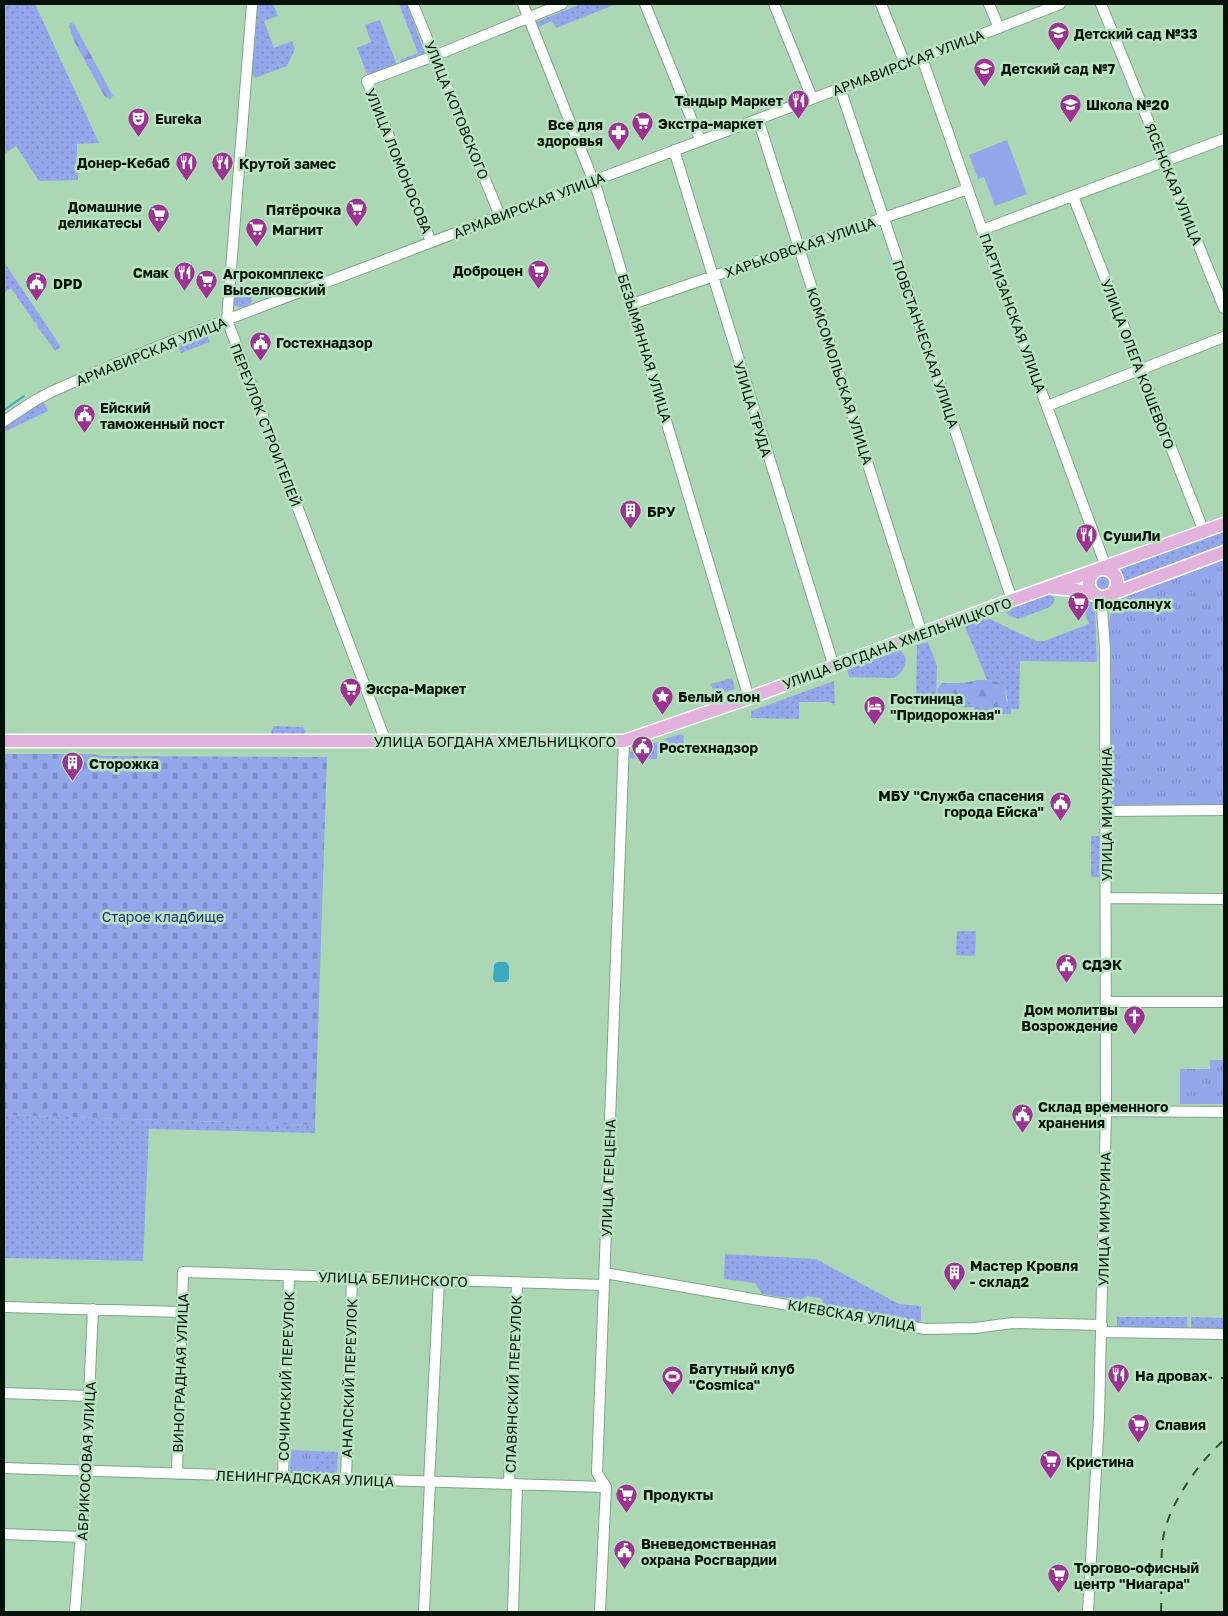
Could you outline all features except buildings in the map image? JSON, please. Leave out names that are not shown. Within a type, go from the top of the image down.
[{"type":"main road","name":"УЛИЦА БОГДАНА ХМЕЛЬНИЦКОГО","points":[[4,741],[624,741],[834,668],[1012,600],[1224,524]]},
{"type":"main road","points":[[1109,595],[1116,589],[1116,578],[1110,571],[1102,568],[1092,574],[1089,582],[1091,589],[1102,597],[1109,595],[1224,552]]},
{"type":"main road","name":"УЛИЦА БОГДАНА ХМЕЛЬНИЦКОГО","points":[[1048,588],[1077,590],[1096,594]]},
{"type":"street","name":"ПЕРЕУЛОК СТРОИТЕЛЕЙ","points":[[252,4],[227,320],[386,742]]},
{"type":"street","name":"УЛИЦА КОТОВСКОГО","points":[[413,4],[500,216]]},
{"type":"street","name":"БЕЗЫМЯННАЯ УЛИЦА","points":[[523,4],[593,180],[632,304],[749,698]]},
{"type":"street","points":[[434,56],[562,4]]},
{"type":"street","points":[[645,4],[700,140]]},
{"type":"street","points":[[774,4],[812,98]]},
{"type":"street","points":[[881,4],[905,64]]},
{"type":"street","points":[[990,4],[999,28]]},
{"type":"street","name":"АРМАВИРСКАЯ УЛИЦА","points":[[4,421],[51,392],[227,320],[593,180],[922,58],[1060,4]]},
{"type":"street","name":"ЯСЕНСКАЯ УЛИЦА","points":[[1101,4],[1224,308]]},
{"type":"street","name":"УЛИЦА ЛОМОНОСОВА","points":[[431,242],[367,81],[434,56]]},
{"type":"street","name":"ПАРТИЗАНСКАЯ УЛИЦА","points":[[922,58],[982,230],[1047,406],[1102,568]]},
{"type":"street","name":"ПОВСТАНЧЕСКАЯ УЛИЦА","points":[[840,88],[1012,600]]},
{"type":"street","name":"КОМСОМОЛЬСКАЯ УЛИЦА","points":[[758,119],[922,634]]},
{"type":"street","points":[[982,230],[1224,139]]},
{"type":"street","name":"УЛИЦА ТРУДА","points":[[674,150],[834,668]]},
{"type":"street","name":"ХАРЬКОВСКАЯ УЛИЦА","points":[[632,304],[968,189]]},
{"type":"street","name":"УЛИЦА ОЛЕГА КОШЕВОГО","points":[[1073,196],[1204,532]]},
{"type":"street","points":[[1047,406],[1224,337]]},
{"type":"street","name":"УЛИЦА МИЧУРИНА","points":[[1088,1612],[1099,1418],[1106,1111],[1105,645],[1102,608],[1096,594]]},
{"type":"street","name":"УЛИЦА МИЧУРИНА","points":[[1105,645],[1109,595]]},
{"type":"street","name":"УЛИЦА ГЕРЦЕНА","points":[[598,1473],[624,741]]},
{"type":"street","points":[[1106,811],[1224,810]]},
{"type":"street","points":[[1106,898],[1224,899]]},
{"type":"street","points":[[1106,1002],[1224,1002]]},
{"type":"street","points":[[1106,1111],[1224,1112]]},
{"type":"street","name":"УЛИЦА БЕЛИНСКОГО","points":[[183,1272],[604,1285]]},
{"type":"street","name":"ВИНОГРАДНАЯ УЛИЦА","points":[[177,1474],[183,1272]]},
{"type":"street","name":"КИЕВСКАЯ УЛИЦА","points":[[605,1272],[925,1328],[975,1328],[1012,1323],[1224,1334]]},
{"type":"street","name":"СОЧИНСКИЙ ПЕРЕУЛОК","points":[[283,1477],[289,1275]]},
{"type":"street","name":"АНАПСКИЙ ПЕРЕУЛОК","points":[[346,1479],[352,1277]]},
{"type":"street","points":[[424,1612],[439,1280]]},
{"type":"street","name":"СЛАВЯНСКИЙ ПЕРЕУЛОК","points":[[513,1612],[513,1484],[517,1283]]},
{"type":"street","points":[[4,1307],[182,1312]]},
{"type":"street","name":"АБРИКОСОВАЯ УЛИЦА","points":[[76,1612],[86,1471],[93,1309]]},
{"type":"street","points":[[4,1393],[89,1396]]},
{"type":"street","name":"ЛЕНИНГРАДСКАЯ УЛИЦА","points":[[4,1468],[606,1487]]},
{"type":"street","points":[[585,1487],[598,1473],[606,1487],[600,1612]]},
{"type":"street","points":[[4,1534],[82,1537]]},
{"type":"green space","points":[[4,4],[35,4],[99,143],[77,144],[78,180],[39,181],[16,146],[4,154]]},
{"type":"green space","points":[[258,4],[273,4],[278,16],[264,21],[274,48],[292,41],[295,49],[287,66],[255,78],[252,74]]},
{"type":"green space","points":[[399,4],[407,4],[426,56],[402,65],[400,60],[418,53]]},
{"type":"green space","points":[[581,4],[616,4],[556,28],[552,21],[538,27],[536,22]]},
{"type":"green space","points":[[380,20],[398,68],[369,79],[357,48],[371,42],[365,25]]},
{"type":"green space","points":[[71,23],[74,24],[113,96],[110,99],[105,97],[74,41],[69,26]]},
{"type":"green space","points":[[1007,140],[1027,194],[995,206],[984,177],[978,179],[969,155]]},
{"type":"green space","points":[[4,262],[61,347],[55,351],[11,288],[4,293]]},
{"type":"green space","points":[[241,287],[250,291],[252,301],[243,307],[232,304],[234,289]]},
{"type":"green space","points":[[206,333],[210,342],[181,353],[179,347],[183,342]]},
{"type":"green space","points":[[43,401],[48,411],[4,432],[5,426]]},
{"type":"green space","points":[[1224,529],[1224,548],[1126,584],[1120,578],[1120,571],[1124,566]]},
{"type":"green space","points":[[1224,557],[1224,804],[1112,805],[1109,623],[1114,606],[1131,592],[1188,573],[1189,569]]},
{"type":"green space","points":[[1099,574],[1107,574],[1112,579],[1110,590],[1099,592],[1094,587],[1094,579]]},
{"type":"green space","points":[[1048,595],[1053,596],[1055,600],[1050,607],[1018,619],[1006,612],[1007,609]]},
{"type":"green space","points":[[1089,600],[1093,603],[1095,609],[1097,662],[1020,661],[1019,709],[1011,709],[1011,714],[974,714],[974,707],[950,706],[941,702],[938,698],[988,709],[1001,707],[1008,701],[1002,683],[987,680],[964,624],[979,618],[990,619],[1036,641],[1044,641],[1089,624],[1081,602]]},
{"type":"green space","points":[[928,642],[937,666],[936,704],[916,703],[917,645]]},
{"type":"green space","points":[[895,648],[901,651],[906,658],[903,670],[894,678],[849,677],[846,665]]},
{"type":"green space","points":[[732,678],[735,689],[715,695],[711,684]]},
{"type":"green space","points":[[977,680],[1002,683],[1007,703],[998,709],[984,710],[975,705],[940,699],[937,696],[938,688],[942,683],[964,683]]},
{"type":"green space","points":[[834,681],[835,705],[830,702],[799,702],[799,719],[751,718],[751,711]]},
{"type":"green space","points":[[274,726],[303,727],[306,732],[303,737],[273,736],[271,732]]},
{"type":"green space","points":[[681,734],[684,736],[683,745],[658,744],[657,759],[628,758],[632,750]]},
{"type":"green space","name":"Старое кладбище","points":[[4,754],[327,757],[315,1125],[4,1115]]},
{"type":"green space","points":[[1091,836],[1099,836],[1099,877],[1091,877]]},
{"type":"green space","points":[[957,931],[976,931],[975,956],[956,955]]},
{"type":"green space","points":[[1210,1060],[1224,1060],[1224,1104],[1180,1104],[1180,1069],[1210,1069]]},
{"type":"green space","points":[[4,1115],[315,1125],[315,1133],[149,1129],[143,1261],[4,1258]]},
{"type":"green space","points":[[725,1254],[816,1259],[899,1304],[921,1306],[921,1320],[918,1323],[825,1306],[821,1298],[807,1296],[801,1300],[762,1294],[755,1283],[724,1279]]},
{"type":"green space","points":[[1117,1317],[1187,1317],[1188,1330],[1119,1329]]},
{"type":"green space","points":[[1191,1317],[1224,1318],[1224,1330],[1191,1330]]},
{"type":"green space","points":[[291,1450],[314,1451],[313,1470],[290,1469]]},
{"type":"green space","points":[[314,1451],[338,1452],[337,1475],[290,1474],[290,1469],[313,1470]]},
{"type":"shaded area","points":[[497,962],[506,962],[509,966],[509,979],[506,982],[495,982],[493,979],[494,965]]},
{"type":"waterway","points":[[4,410],[24,396]]},
{"type":"railway","points":[[1167,1377],[1224,1378]]},
{"type":"railway","points":[[1161,1612],[1162,1548],[1171,1512],[1195,1472],[1224,1440]]},
{"type":"place","name":"Детский сад №33","points":[[1058,52]]},
{"type":"place","name":"Детский сад №7","points":[[985,87]]},
{"type":"place","name":"Тандыр Маркет","points":[[799,119]]},
{"type":"place","name":"Школа №20","points":[[1070,123]]},
{"type":"place","name":"Eureka","points":[[139,137]]},
{"type":"place","name":"Экстра-маркет","points":[[642,142]]},
{"type":"place","name":"Все для здоровья","points":[[619,151]]},
{"type":"place","name":"Донер-Кебаб","points":[[186,181]]},
{"type":"place","name":"Крутой замес","points":[[223,182]]},
{"type":"place","name":"Пятёрочка","points":[[357,228]]},
{"type":"place","name":"Домашние деликатесы","points":[[158,233]]},
{"type":"place","name":"Магнит","points":[[256,248]]},
{"type":"place","name":"Доброцен","points":[[539,289]]},
{"type":"place","name":"Смак","points":[[185,291]]},
{"type":"place","name":"Агрокомплекс Выселковский","points":[[207,300]]},
{"type":"place","name":"DPD","points":[[37,302]]},
{"type":"place","name":"Гостехнадзор","points":[[260,361]]},
{"type":"place","name":"Ейский таможенный пост","points":[[84,434]]},
{"type":"place","name":"БРУ","points":[[631,530]]},
{"type":"place","name":"СушиЛи","points":[[1087,554]]},
{"type":"place","name":"Подсолнух","points":[[1078,622]]},
{"type":"place","name":"Эксра-Маркет","points":[[350,707]]},
{"type":"place","name":"Белый слон","points":[[662,715]]},
{"type":"place","name":"Гостиница \"Придорожная\"","points":[[874,725]]},
{"type":"place","name":"Ростехнадзор","points":[[643,766]]},
{"type":"place","name":"Сторожка","points":[[73,782]]},
{"type":"place","name":"МБУ \"Служба спасения города Ейска\"","points":[[1060,822]]},
{"type":"place","name":"СДЭК","points":[[1066,983]]},
{"type":"place","name":"Дом молитвы Возрождение","points":[[1134,1036]]},
{"type":"place","name":"Склад временного хранения","points":[[1022,1133]]},
{"type":"place","name":"Мастер Кровля - склад2","points":[[954,1292]]},
{"type":"place","name":"На дровах","points":[[1119,1394]]},
{"type":"place","name":"Батутный клуб \"Cosmica\"","points":[[673,1395]]},
{"type":"place","name":"Славия","points":[[1139,1443]]},
{"type":"place","name":"Кристина","points":[[1050,1480]]},
{"type":"place","name":"Продукты","points":[[627,1513]]},
{"type":"place","name":"Вневедомственная охрана Росгвардии","points":[[625,1570]]},
{"type":"place","name":"Торгово-офисный центр \"Ниагара\"","points":[[1058,1594]]}]
